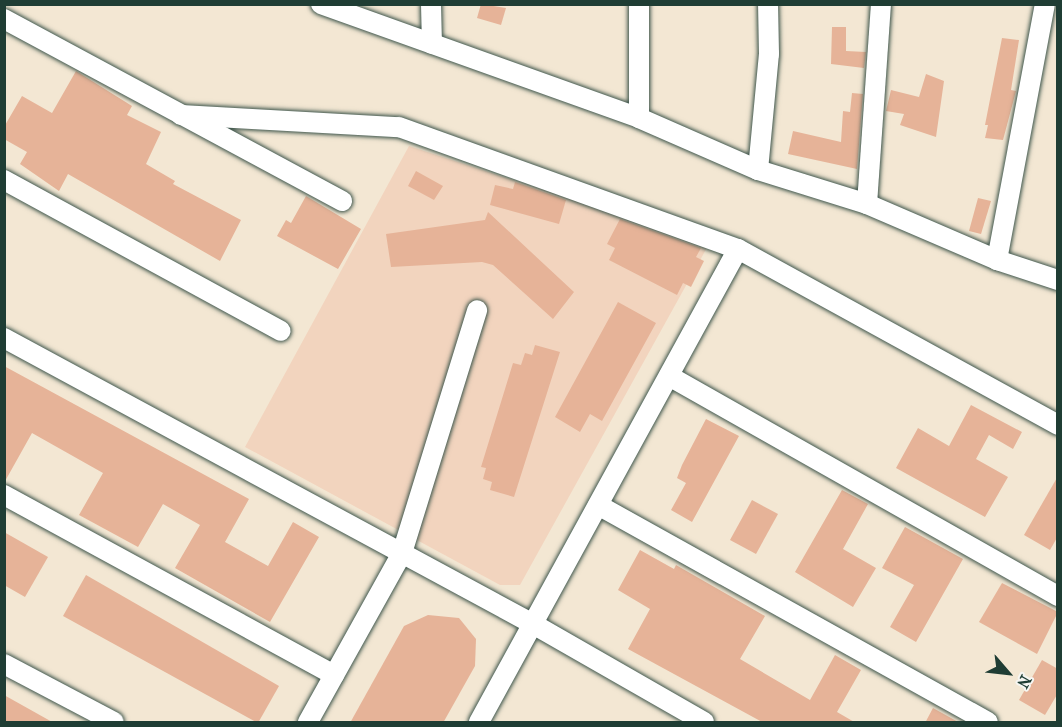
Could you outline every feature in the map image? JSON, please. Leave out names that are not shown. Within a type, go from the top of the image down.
[{"type":"street","points":[[321,4],[639,118],[758,170],[867,204],[997,260],[1058,280]]},
{"type":"street","points":[[430,4],[432,44]]},
{"type":"street","points":[[639,4],[639,118]]},
{"type":"street","points":[[758,170],[769,54],[768,4]]},
{"type":"street","points":[[867,204],[881,4]]},
{"type":"street","points":[[997,260],[1045,4]]},
{"type":"street","points":[[4,19],[342,201]]},
{"type":"street","points":[[181,115],[399,127],[738,249],[1058,425]]},
{"type":"street","points":[[4,180],[281,331]]},
{"type":"street","points":[[479,723],[738,249]]},
{"type":"street","points":[[308,723],[402,553],[477,310]]},
{"type":"street","points":[[4,339],[533,624],[704,723]]},
{"type":"street","points":[[669,376],[1058,596]]},
{"type":"street","points":[[4,495],[334,675]]},
{"type":"street","points":[[598,505],[987,723]]},
{"type":"street","points":[[4,664],[114,723]]},
{"type":"shaded area","points":[[409,146],[709,244],[520,585],[500,585],[245,447]]},
{"type":"building","points":[[481,4],[506,8],[501,25],[477,18]]},
{"type":"building","points":[[832,27],[846,27],[846,51],[866,52],[864,68],[831,64]]},
{"type":"building","points":[[1002,38],[1019,40],[1011,90],[1016,91],[1003,140],[985,138],[988,125],[985,125]]},
{"type":"building","points":[[76,71],[132,106],[127,115],[161,132],[146,164],[175,181],[173,184],[241,220],[220,261],[68,174],[59,191],[20,164],[27,152],[4,139],[4,127],[22,96],[52,113]]},
{"type":"building","points":[[926,74],[944,81],[936,137],[900,125],[904,114],[886,111],[891,90],[919,97]]},
{"type":"building","points":[[852,93],[863,94],[857,169],[788,154],[793,131],[841,142],[843,111],[850,112]]},
{"type":"building","points":[[416,171],[443,186],[434,200],[408,186]]},
{"type":"building","points":[[515,182],[566,200],[559,224],[490,205],[495,185],[513,189]]},
{"type":"building","points":[[306,196],[361,229],[338,269],[277,236],[286,220],[291,223]]},
{"type":"building","points":[[978,198],[991,201],[981,234],[969,231]]},
{"type":"building","points":[[488,212],[574,292],[553,319],[493,265],[482,262],[391,267],[386,234],[485,220]]},
{"type":"building","points":[[620,219],[701,248],[696,257],[704,261],[691,287],[683,283],[677,295],[609,260],[615,248],[607,244]]},
{"type":"building","points":[[618,302],[656,323],[602,421],[590,414],[580,432],[555,417]]},
{"type":"building","points":[[535,345],[560,352],[514,497],[490,490],[492,482],[483,479],[486,468],[481,467],[513,363],[521,365],[525,353],[532,355]]},
{"type":"building","points":[[4,366],[249,499],[225,542],[268,566],[293,522],[319,537],[270,622],[175,568],[200,525],[163,504],[138,547],[79,515],[103,473],[32,433],[4,483]]},
{"type":"building","points":[[971,405],[1022,432],[1013,449],[989,435],[976,459],[1008,477],[985,517],[896,468],[918,428],[949,446]]},
{"type":"building","points":[[706,419],[739,436],[692,522],[671,510],[686,483],[677,478],[682,465]]},
{"type":"building","points":[[1058,476],[1058,536],[1050,550],[1024,535]]},
{"type":"building","points":[[842,490],[868,504],[843,549],[876,568],[853,607],[795,572]]},
{"type":"building","points":[[752,500],[778,514],[756,554],[730,540]]},
{"type":"building","points":[[905,527],[963,559],[916,642],[890,627],[914,585],[882,568]]},
{"type":"building","points":[[4,532],[48,557],[25,597],[4,585]]},
{"type":"building","points":[[640,550],[674,569],[676,565],[765,616],[740,659],[810,700],[835,655],[861,670],[837,712],[856,723],[764,723],[628,649],[650,609],[618,590]]},
{"type":"building","points":[[86,575],[279,686],[258,723],[63,616]]},
{"type":"building","points":[[1002,583],[1058,612],[1037,654],[979,622]]},
{"type":"building","points":[[428,615],[459,618],[476,639],[475,666],[443,723],[350,723],[404,626]]},
{"type":"building","points":[[1042,660],[1058,669],[1058,693],[1045,715],[1019,700]]},
{"type":"building","points":[[4,695],[54,723],[4,723]]},
{"type":"building","points":[[933,708],[960,723],[925,723]]}]
